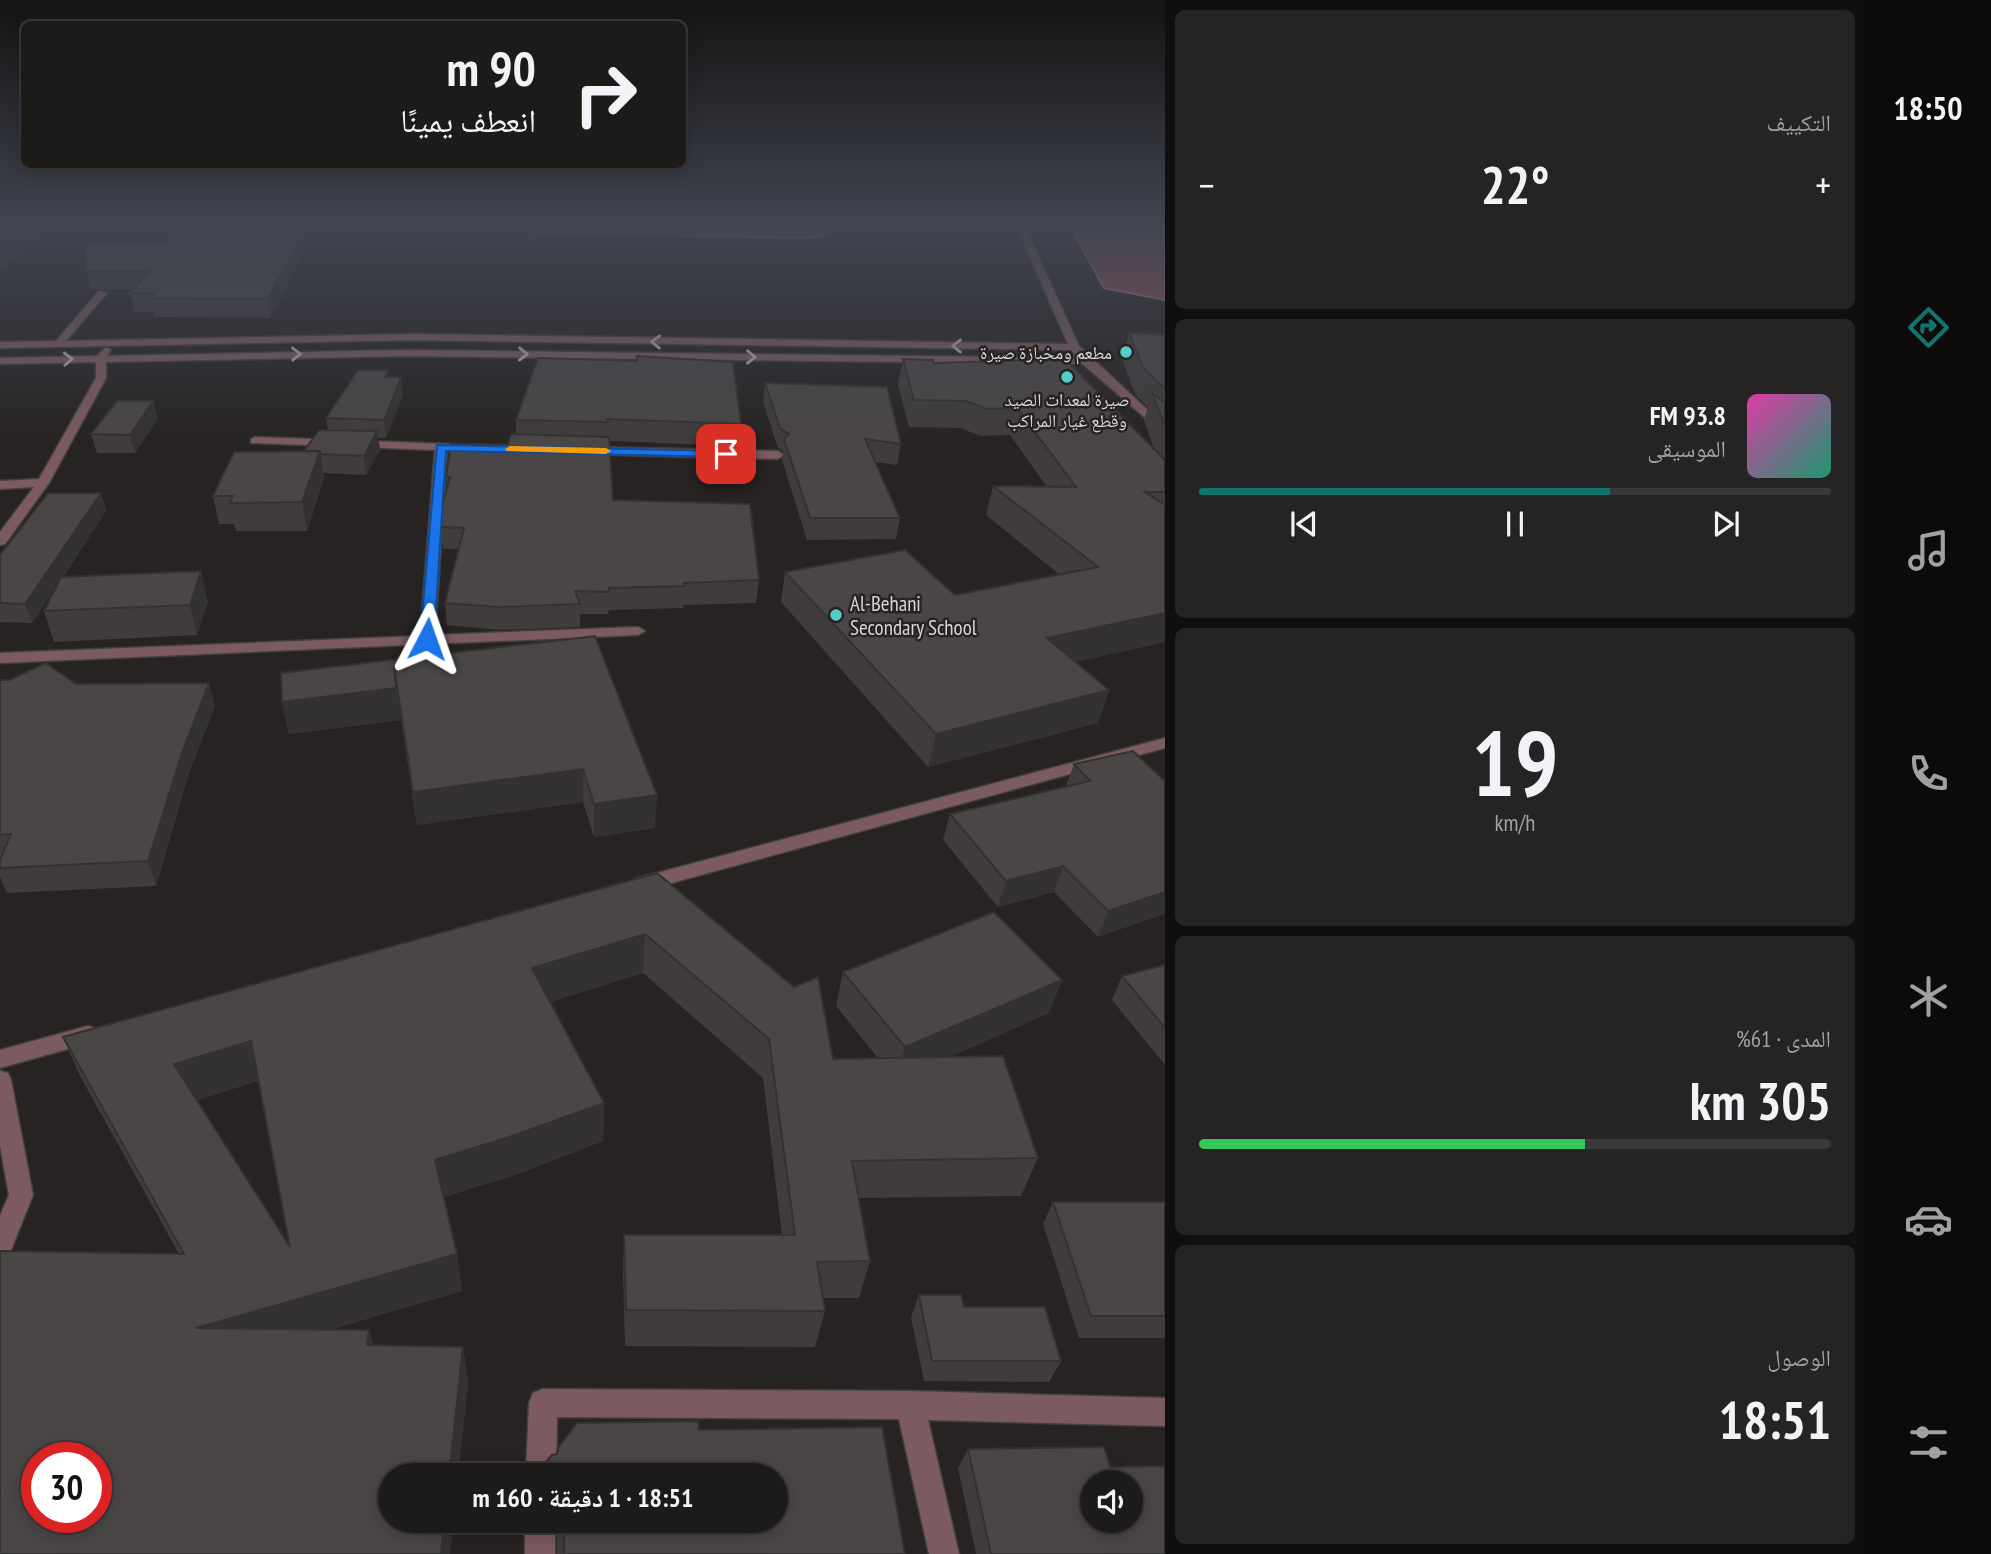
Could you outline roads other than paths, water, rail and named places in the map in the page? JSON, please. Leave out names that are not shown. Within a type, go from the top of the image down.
[{"type":"street","points":[[60,342],[98,298]]},
{"type":"street","points":[[1052,298],[1074,347],[1165,432]]},
{"type":"street","points":[[0,345],[414,337],[1074,347]]},
{"type":"street","points":[[0,541],[43,483],[101,378],[101,358],[112,342]]},
{"type":"street","points":[[0,361],[407,353],[1086,361]]},
{"type":"street","points":[[255,441],[481,448]]},
{"type":"street","points":[[427,639],[441,447]]},
{"type":"street","points":[[576,450],[778,455]]},
{"type":"street","points":[[0,485],[43,483]]},
{"type":"street","points":[[0,658],[638,631]]},
{"type":"street","points":[[629,888],[1165,743]]},
{"type":"street","points":[[0,1059],[107,1030]]},
{"type":"street","points":[[0,1080],[21,1195],[0,1246]]},
{"type":"street","points":[[541,1463],[543,1403],[910,1405],[1165,1412]]},
{"type":"street","points":[[910,1405],[944,1554]]},
{"type":"street","points":[[540,1533],[540,1554]]},
{"type":"place","name":"مطعم ومخبازة صيرة","points":[[1126,352]]},
{"type":"place","name":"صيرة لمعدات الصيد وقطع غيار المراكب","points":[[1067,377]]},
{"type":"place","name":"Al-Behani Secondary School","points":[[836,615]]}]
